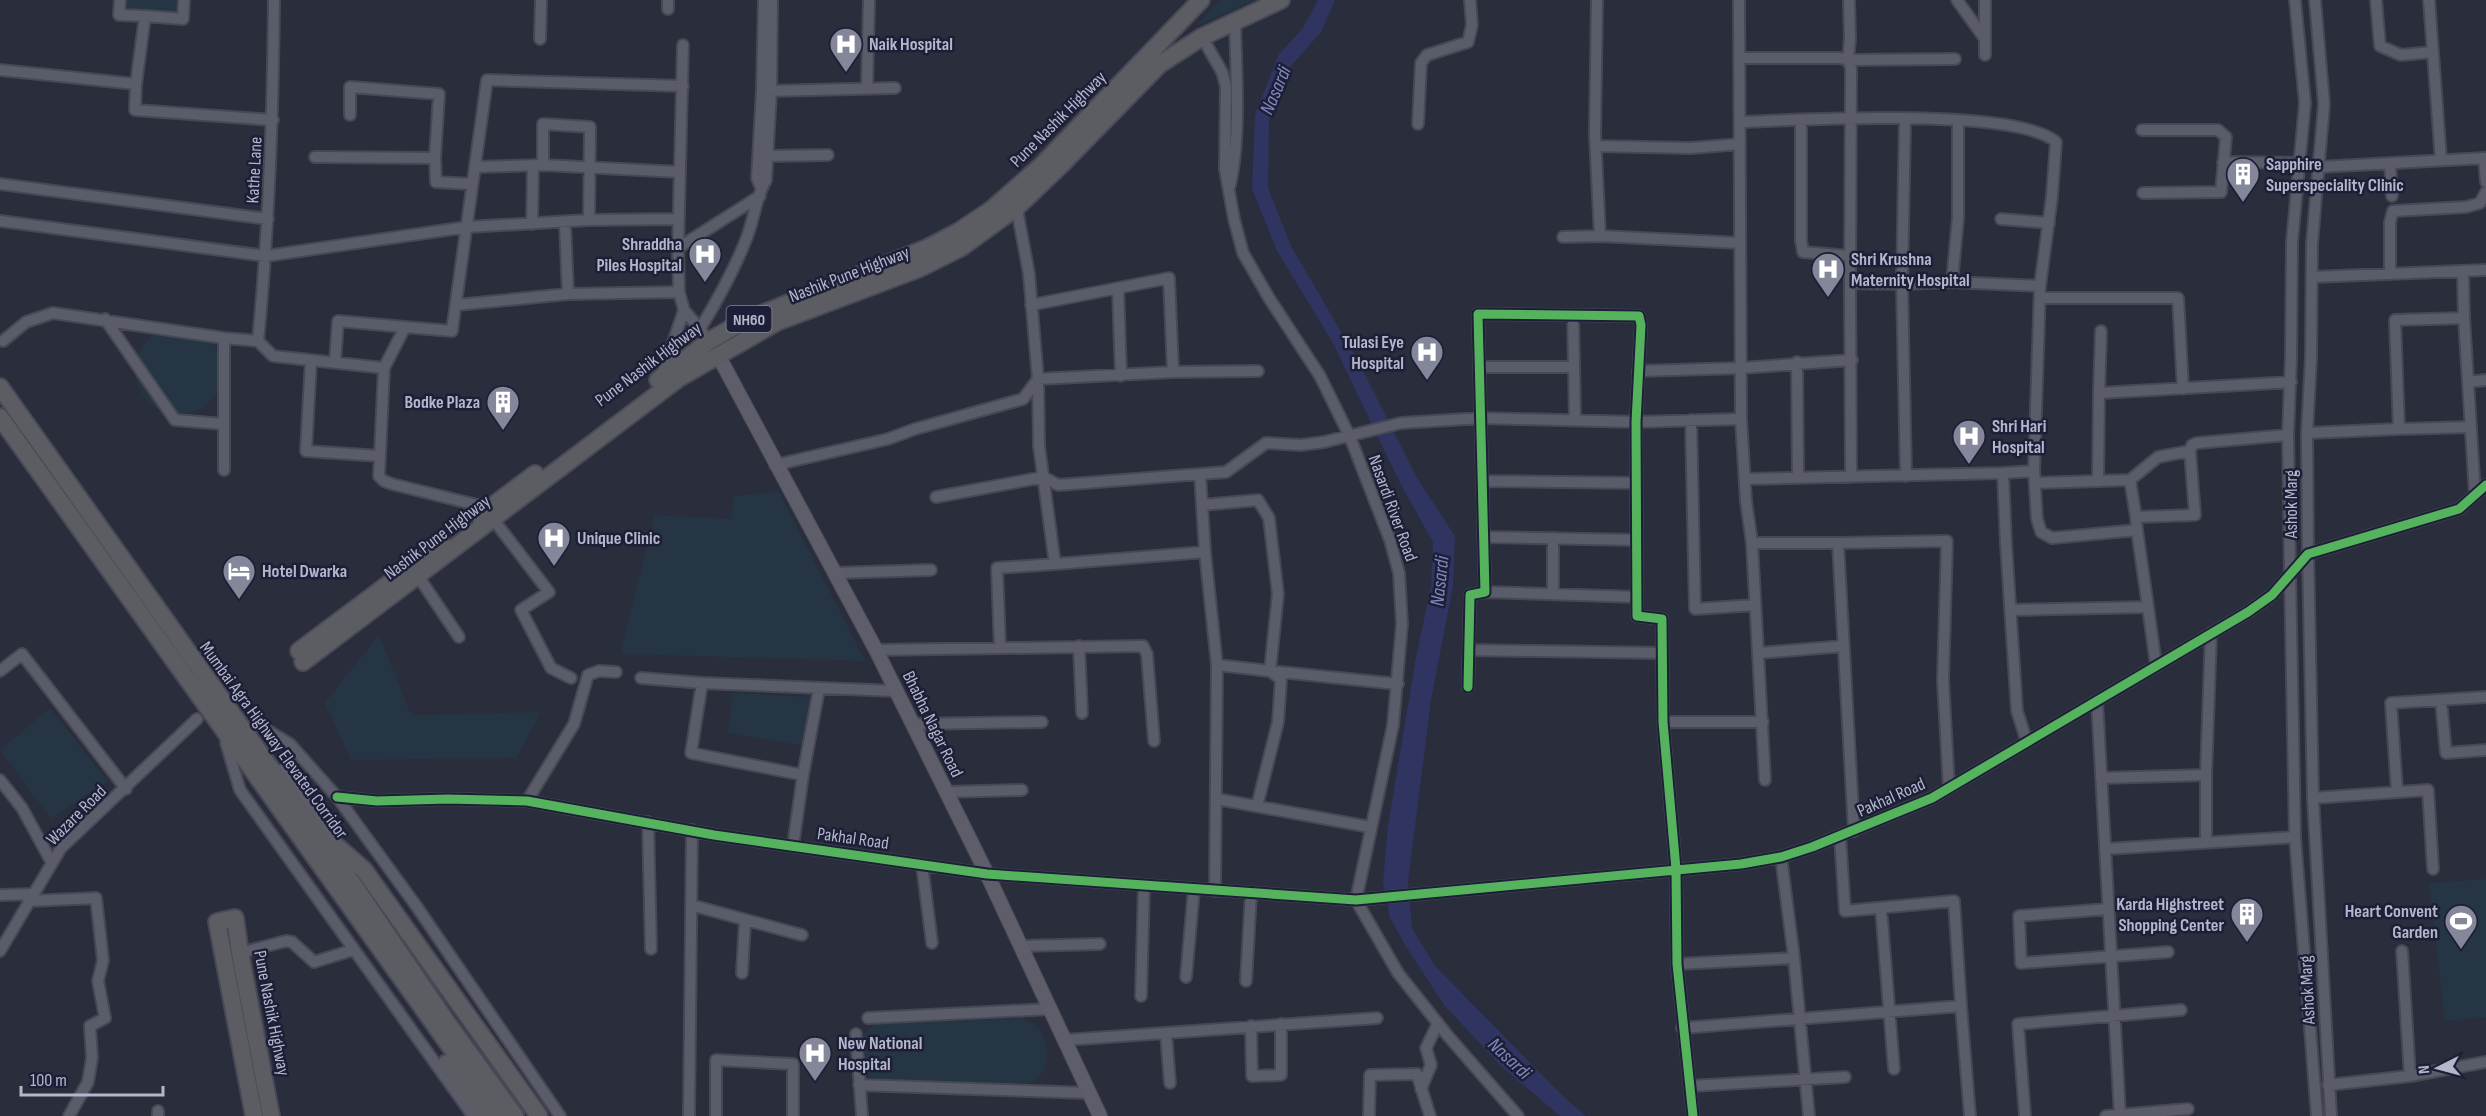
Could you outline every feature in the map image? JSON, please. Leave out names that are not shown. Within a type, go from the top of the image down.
[{"type":"highway","name":"Nashik Pune Highway","points":[[300,658],[418,576],[491,514],[679,378],[709,342],[777,322],[918,269],[962,247],[1014,200],[1061,165],[1148,75],[1170,56],[1202,37],[1281,0]]},
{"type":"highway","name":"Pune Nashik Highway","points":[[1014,200],[1041,166],[1193,4]]},
{"type":"highway","name":"Pune Nashik Highway","points":[[300,658],[335,622],[491,514],[709,342]]},
{"type":"highway","name":"Mumbai Agra Highway Elevated Corridor","points":[[0,387],[515,1116]]},
{"type":"highway","name":"Mumbai Agra Highway Elevated Corridor","points":[[0,417],[500,1116]]},
{"type":"highway","points":[[339,848],[364,870],[534,1112]]},
{"type":"highway","points":[[315,866],[329,895],[485,1116]]},
{"type":"highway","name":"Pune Nashik Highway","points":[[254,1116],[217,922],[235,918],[271,1116]]},
{"type":"main road","name":"Bhabha Nagar Road","points":[[709,342],[876,650],[987,874],[1100,1116]]},
{"type":"main road","points":[[255,728],[339,848]]},
{"type":"main road","points":[[226,743],[492,1116]]},
{"type":"street","points":[[120,0],[119,15],[183,19],[184,0]]},
{"type":"street","name":"Kathe Lane","points":[[258,341],[266,256],[273,120],[274,0]]},
{"type":"street","points":[[540,39],[541,0]]},
{"type":"street","points":[[764,0],[768,15]]},
{"type":"street","points":[[709,342],[717,301],[746,241],[766,180],[768,15],[772,0]]},
{"type":"street","points":[[867,89],[869,0]]},
{"type":"street","points":[[1418,124],[1421,63],[1427,55],[1468,42],[1472,25],[1470,0]]},
{"type":"street","points":[[1597,0],[1596,146],[1600,237]]},
{"type":"street","points":[[1739,0],[1741,419],[1752,543],[1765,780]]},
{"type":"street","points":[[1849,0],[1848,60],[1851,68],[1852,119],[1851,477]]},
{"type":"street","points":[[1958,0],[1985,39]]},
{"type":"street","points":[[1985,0],[1985,55]]},
{"type":"street","name":"Ashok Marg","points":[[2295,0],[2305,104],[2292,242],[2288,435],[2289,573],[2295,837],[2317,1116]]},
{"type":"street","name":"Ashok Marg","points":[[2315,0],[2324,104],[2312,243],[2307,433],[2308,554],[2313,798],[2331,1116]]},
{"type":"street","points":[[2376,0],[2380,46],[2401,55],[2433,52]]},
{"type":"street","points":[[2429,0],[2440,160]]},
{"type":"street","points":[[145,16],[135,110],[273,120]]},
{"type":"street","points":[[1228,191],[1234,167],[1235,21]]},
{"type":"street","name":"Nasardi River Road","points":[[1202,37],[1222,72],[1226,86],[1225,170],[1239,238],[1250,266],[1355,435],[1399,573],[1402,624],[1398,684],[1393,725],[1370,826],[1362,899]]},
{"type":"street","points":[[683,45],[679,292],[684,310],[709,342]]},
{"type":"street","points":[[1739,58],[1955,59]]},
{"type":"street","points":[[0,70],[136,84]]},
{"type":"street","points":[[335,362],[338,321],[452,331],[487,80],[683,86]]},
{"type":"street","points":[[350,115],[350,87],[439,94],[435,158],[436,182],[472,184]]},
{"type":"street","points":[[767,91],[895,88]]},
{"type":"street","points":[[761,192],[757,178],[767,91]]},
{"type":"street","points":[[1740,122],[1852,119],[1984,121],[2012,125],[2037,132],[2056,141],[2049,223],[2040,286],[2034,471],[2037,519],[2041,532],[2052,538],[2137,530]]},
{"type":"street","points":[[1905,119],[1902,284],[1906,476]]},
{"type":"street","points":[[1801,120],[1801,240],[1803,252],[1850,256]]},
{"type":"street","points":[[1952,282],[1958,218],[1958,120]]},
{"type":"street","points":[[532,224],[543,124],[590,127],[589,220]]},
{"type":"street","points":[[2142,130],[2218,130],[2226,136],[2221,192],[2143,194]]},
{"type":"street","points":[[1596,146],[1690,148],[1740,144]]},
{"type":"street","points":[[768,156],[828,155]]},
{"type":"street","points":[[315,157],[435,158]]},
{"type":"street","points":[[2223,162],[2299,163],[2319,167],[2485,158],[2486,182]]},
{"type":"street","points":[[2390,163],[2392,196]]},
{"type":"street","points":[[475,167],[589,166],[681,172]]},
{"type":"street","points":[[0,184],[268,219]]},
{"type":"street","points":[[678,248],[761,192]]},
{"type":"street","points":[[2390,274],[2393,211],[2466,207],[2480,203],[2486,192]]},
{"type":"street","points":[[1014,200],[1029,274],[1038,379],[1039,446],[1055,564]]},
{"type":"street","points":[[0,221],[266,256],[467,227],[589,220],[679,219]]},
{"type":"street","points":[[2001,219],[2049,223]]},
{"type":"street","points":[[565,223],[568,294]]},
{"type":"street","points":[[1563,237],[1740,243]]},
{"type":"street","points":[[2312,277],[2486,270]]},
{"type":"street","points":[[2463,271],[2475,495]]},
{"type":"street","points":[[1030,305],[1169,278],[1173,372]]},
{"type":"street","points":[[1850,283],[1952,282],[2040,286]]},
{"type":"street","points":[[1118,288],[1121,376]]},
{"type":"street","points":[[456,305],[568,294],[679,292]]},
{"type":"street","points":[[2041,298],[2178,298],[2183,389]]},
{"type":"street","points":[[662,377],[684,310]]},
{"type":"street","points":[[3,341],[26,322],[53,313],[258,341],[273,356],[384,368]]},
{"type":"street","points":[[1485,592],[1478,314],[1639,316],[1641,325],[1636,422],[1637,616],[1662,619],[1663,722],[1676,869],[1677,964],[1693,1116]]},
{"type":"street","points":[[1573,315],[1575,420]]},
{"type":"street","points":[[2399,429],[2395,320],[2464,318]]},
{"type":"street","points":[[105,319],[175,420],[224,424]]},
{"type":"street","points":[[405,327],[384,368],[379,476],[384,481],[491,514],[549,592],[521,610],[551,668],[571,678]]},
{"type":"street","points":[[2098,481],[2101,331]]},
{"type":"street","points":[[224,338],[224,470]]},
{"type":"street","points":[[311,360],[306,452],[380,456]]},
{"type":"street","points":[[1638,371],[1741,368],[1797,362],[1852,360]]},
{"type":"street","points":[[1797,362],[1798,478]]},
{"type":"street","points":[[1479,367],[1574,368]]},
{"type":"street","points":[[1038,379],[1173,372],[1258,371]]},
{"type":"street","points":[[775,465],[888,439],[915,429],[1023,399],[1038,379]]},
{"type":"street","points":[[2468,382],[2486,381]]},
{"type":"street","points":[[2099,393],[2290,382]]},
{"type":"street","points":[[936,498],[1044,477],[1058,485],[1226,472],[1266,443],[1301,445],[1355,435],[1401,423],[1482,418],[1636,422],[1741,419]]},
{"type":"street","points":[[1691,420],[1695,609],[1755,605]]},
{"type":"street","points":[[2307,433],[2471,427]]},
{"type":"street","points":[[2136,517],[2195,515],[2190,451],[2192,445],[2288,435]]},
{"type":"street","points":[[2035,483],[2130,480],[2158,457],[2190,451]]},
{"type":"street","points":[[1745,479],[2034,471]]},
{"type":"street","points":[[2003,472],[2017,711],[2027,742]]},
{"type":"street","points":[[1200,474],[1205,552],[1217,665],[1215,891]]},
{"type":"street","points":[[2130,480],[2156,665]]},
{"type":"street","points":[[1483,481],[1636,483]]},
{"type":"street","points":[[2308,554],[2459,509],[2486,485]]},
{"type":"street","points":[[1202,505],[1258,500],[1269,518],[1278,594],[1270,671]]},
{"type":"street","points":[[1484,537],[1636,540]]},
{"type":"street","points":[[1553,538],[1553,594]]},
{"type":"street","points":[[1752,543],[1947,541],[1943,680],[1949,788]]},
{"type":"street","points":[[1838,543],[1854,831]]},
{"type":"street","points":[[1000,648],[997,568],[1205,552]]},
{"type":"street","name":"Pakhal Road","points":[[337,797],[377,801],[448,799],[527,801],[692,830],[987,874],[1362,899],[1741,864],[1781,856],[1840,836],[1932,798],[2272,595],[2308,554]]},
{"type":"street","points":[[834,573],[931,570]]},
{"type":"street","points":[[418,576],[459,637]]},
{"type":"street","points":[[1468,687],[1470,595],[1485,592],[1637,597]]},
{"type":"street","points":[[2010,610],[2148,607]]},
{"type":"street","points":[[2206,842],[2211,633]]},
{"type":"street","points":[[1078,646],[1082,713]]},
{"type":"street","points":[[876,650],[1143,646],[1147,654],[1154,741]]},
{"type":"street","points":[[1759,653],[1844,646]]},
{"type":"street","points":[[1469,650],[1662,653]]},
{"type":"street","points":[[0,671],[21,654],[126,789]]},
{"type":"street","points":[[1217,665],[1398,684]]},
{"type":"street","points":[[527,801],[574,724],[588,675],[599,671],[616,672]]},
{"type":"street","points":[[1257,806],[1278,722],[1281,679],[1270,671]]},
{"type":"street","points":[[641,678],[819,689],[896,691]]},
{"type":"street","points":[[702,683],[691,753],[803,775]]},
{"type":"street","points":[[793,846],[819,689]]},
{"type":"street","points":[[2397,792],[2391,702],[2486,697]]},
{"type":"street","points":[[2097,700],[2120,1115]]},
{"type":"street","points":[[2440,700],[2446,753],[2486,750]]},
{"type":"street","name":"Wazare Road","points":[[0,951],[61,848],[126,789],[197,719]]},
{"type":"street","points":[[913,724],[1042,722]]},
{"type":"street","points":[[1663,722],[1763,722]]},
{"type":"street","points":[[255,728],[290,744],[337,797],[417,907],[560,1116]]},
{"type":"street","points":[[226,743],[240,790],[473,1116]]},
{"type":"street","points":[[2101,778],[2206,775]]},
{"type":"street","points":[[0,780],[22,808],[52,863]]},
{"type":"street","points":[[946,792],[1022,790]]},
{"type":"street","points":[[2313,798],[2428,790],[2433,869]]},
{"type":"street","points":[[1217,799],[1370,826]]},
{"type":"street","points":[[648,822],[651,949]]},
{"type":"street","points":[[689,1116],[692,830]]},
{"type":"street","points":[[1840,836],[1845,911],[1954,901],[1960,1006],[1970,1116]]},
{"type":"street","points":[[2105,849],[2295,837]]},
{"type":"street","points":[[1781,856],[1794,958],[1809,1116]]},
{"type":"street","points":[[922,865],[932,943]]},
{"type":"street","points":[[1142,996],[1144,886]]},
{"type":"street","points":[[1186,976],[1194,889]]},
{"type":"street","points":[[1246,981],[1251,893]]},
{"type":"street","points":[[0,895],[96,898],[103,960],[98,981],[105,1018],[90,1026],[92,1058],[88,1082],[69,1116]]},
{"type":"street","points":[[1362,899],[1363,916],[1398,973],[1518,1116]]},
{"type":"street","points":[[691,904],[802,935]]},
{"type":"street","points":[[1881,908],[1894,1070]]},
{"type":"street","points":[[2108,909],[2019,916],[2021,963],[2168,952]]},
{"type":"street","points":[[742,974],[746,920]]},
{"type":"street","points":[[240,953],[286,941],[292,942],[314,962],[353,950]]},
{"type":"street","points":[[1021,946],[1100,944]]},
{"type":"street","points":[[2402,951],[2410,1076]]},
{"type":"street","points":[[1677,964],[1794,958]]},
{"type":"street","points":[[1682,1028],[1960,1006]]},
{"type":"street","points":[[868,1018],[1050,1009]]},
{"type":"street","points":[[2025,1116],[2018,1024],[2181,1010]]},
{"type":"street","points":[[1065,1040],[1377,1018]]},
{"type":"street","points":[[1421,1089],[1431,1065],[1426,1048],[1438,1023]]},
{"type":"street","points":[[1251,1026],[1252,1076],[1281,1075],[1281,1024]]},
{"type":"street","points":[[1166,1033],[1170,1083]]},
{"type":"street","points":[[856,1034],[862,1116]]},
{"type":"street","points":[[716,1116],[716,1060],[793,1064],[793,1116]]},
{"type":"street","points":[[2328,1085],[2410,1076],[2486,1062]]},
{"type":"street","points":[[1369,1116],[1370,1075],[1417,1074],[1430,1116]]},
{"type":"street","points":[[1691,1086],[1845,1077]]},
{"type":"street","points":[[859,1085],[1089,1093]]},
{"type":"street","points":[[2106,1116],[2188,1109]]},
{"type":"shaded area","points":[[125,0],[179,0],[178,12],[125,9]]},
{"type":"shaded area","points":[[1219,0],[1255,0],[1196,26]]},
{"type":"shaded area","points":[[179,326],[196,330],[210,339],[219,353],[223,370],[219,387],[210,401],[196,410],[179,414],[162,410],[148,401],[139,387],[135,370],[139,353],[148,339],[162,330]]},
{"type":"shaded area","points":[[779,492],[865,661],[620,654],[655,515],[731,519],[734,496]]},
{"type":"shaded area","points":[[379,634],[411,715],[541,712],[516,758],[351,760],[325,703]]},
{"type":"shaded area","points":[[733,693],[814,697],[804,746],[728,733]]},
{"type":"shaded area","points":[[50,708],[108,781],[51,819],[0,750]]},
{"type":"shaded area","name":"Heart Convent Garden","points":[[2486,879],[2486,1017],[2445,1021],[2429,883]]},
{"type":"shaded area","points":[[1022,1018],[1040,1031],[1044,1038],[1047,1055],[1043,1071],[1032,1082],[1024,1085],[874,1081],[864,1068],[860,1052],[861,1044],[874,1024]]},
{"type":"water","name":"Nasardi","points":[[1318,0],[1335,0],[1321,32],[1283,75],[1269,121],[1268,188],[1291,246],[1357,359],[1417,478],[1455,536],[1453,586],[1431,700],[1408,882],[1412,928],[1435,966],[1564,1097],[1586,1116],[1560,1116],[1502,1067],[1444,1005],[1390,918],[1383,882],[1388,825],[1416,657],[1431,587],[1433,542],[1401,485],[1333,343],[1277,251],[1252,189],[1255,115],[1279,54],[1303,28]]},
{"type":"cycle path","points":[[1468,687],[1470,595],[1485,592],[1478,314],[1639,316],[1641,325],[1636,422],[1637,616],[1662,619],[1663,722],[1676,869],[1677,964],[1693,1116]]},
{"type":"cycle path","points":[[337,797],[377,801],[448,799],[527,801],[714,835],[987,874],[1356,900],[1741,864],[1781,857],[1812,847],[1932,798],[2248,612],[2272,595],[2308,554],[2459,509],[2486,485]]},
{"type":"place","name":"Naik Hospital","points":[[846,73]]},
{"type":"place","name":"Sapphire Superspeciality Clinic","points":[[2243,203]]},
{"type":"place","name":"Shraddha Piles Hospital","points":[[705,283]]},
{"type":"place","name":"Shri Krushna Maternity Hospital","points":[[1828,298]]},
{"type":"place","name":"Tulasi Eye Hospital","points":[[1427,381]]},
{"type":"place","name":"Bodke Plaza","points":[[503,431]]},
{"type":"place","name":"Shri Hari Hospital","points":[[1969,465]]},
{"type":"place","name":"Unique Clinic","points":[[554,567]]},
{"type":"place","name":"Hotel Dwarka","points":[[239,600]]},
{"type":"place","name":"Karda Highstreet Shopping Center","points":[[2247,943]]},
{"type":"place","name":"Heart Convent Garden","points":[[2461,950]]},
{"type":"place","name":"New National Hospital","points":[[815,1082]]}]
